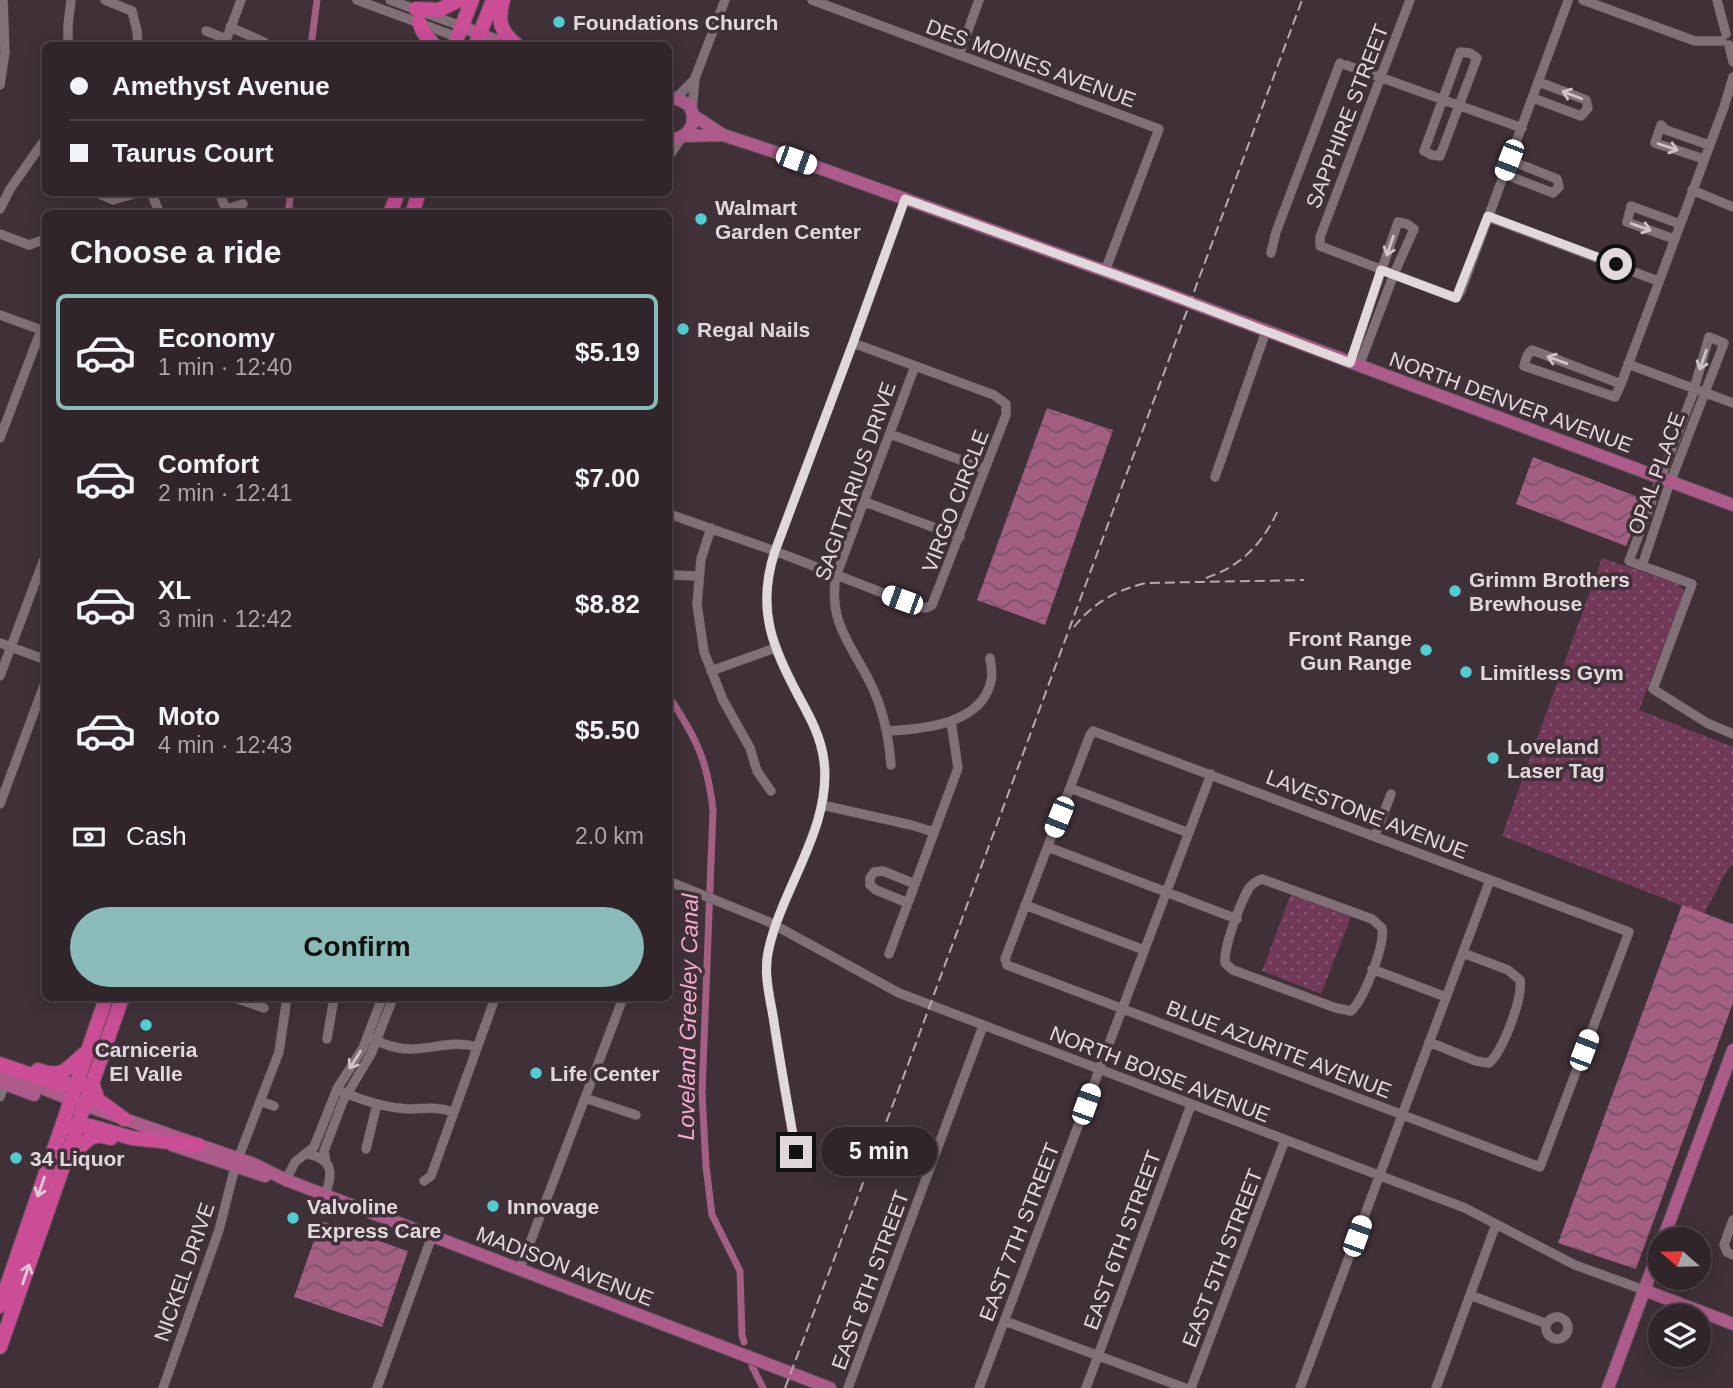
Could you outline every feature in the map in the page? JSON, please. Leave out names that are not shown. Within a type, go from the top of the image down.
[{"type":"highway","points":[[432,42],[423,32],[417,16],[439,10],[459,0]]},
{"type":"highway","points":[[458,36],[472,0]]},
{"type":"highway","points":[[476,42],[493,0]]},
{"type":"highway","points":[[503,0],[500,27],[514,42]]},
{"type":"highway","points":[[0,1347],[66,1159],[87,1051],[105,1001]]},
{"type":"highway","points":[[0,1306],[58,1137],[94,1077],[121,1001]]},
{"type":"highway","points":[[0,1057],[47,1073],[58,1074],[71,1068],[87,1051]]},
{"type":"highway","points":[[0,1064],[52,1083],[98,1127],[132,1138],[192,1147]]},
{"type":"highway","points":[[76,1106],[89,1081],[94,1077]]},
{"type":"highway","points":[[94,1077],[93,1092],[98,1100],[124,1119]]},
{"type":"highway","points":[[66,1159],[75,1153],[85,1140],[99,1135],[165,1150],[192,1147]]},
{"type":"main road","points":[[458,36],[476,42]]},
{"type":"main road","name":"NORTH DENVER AVENUE","points":[[672,99],[684,101],[693,113],[723,135],[1105,271],[1733,505]]},
{"type":"main road","points":[[678,137],[692,127],[693,113]]},
{"type":"main road","name":"NORTH DENVER AVENUE","points":[[678,137],[723,135]]},
{"type":"main road","points":[[1667,1227],[1733,1050]]},
{"type":"main road","name":"MADISON AVENUE","points":[[0,1071],[76,1106]]},
{"type":"main road","name":"MADISON AVENUE","points":[[2,1083],[124,1119],[831,1388]]},
{"type":"main road","points":[[1608,1388],[1648,1279]]},
{"type":"main road","points":[[1644,1290],[1733,1324]]},
{"type":"street","points":[[0,85],[5,52],[4,0]]},
{"type":"street","points":[[68,42],[71,0]]},
{"type":"street","points":[[105,0],[132,12],[138,42]]},
{"type":"street","points":[[206,31],[225,42],[241,0]]},
{"type":"street","points":[[357,0],[417,16]]},
{"type":"street","points":[[390,0],[458,36]]},
{"type":"street","points":[[693,113],[695,78],[724,0]]},
{"type":"street","name":"DES MOINES AVENUE","points":[[811,0],[1159,129],[1105,271]]},
{"type":"street","points":[[959,55],[979,0]]},
{"type":"street","name":"SAPPHIRE STREET","points":[[1381,270],[1320,246],[1321,237],[1410,0]]},
{"type":"street","points":[[1381,270],[1456,298],[1570,0]]},
{"type":"street","points":[[1583,0],[1695,41],[1729,40]]},
{"type":"street","points":[[1717,0],[1733,62]]},
{"type":"street","points":[[230,27],[264,42]]},
{"type":"street","points":[[1460,52],[1470,53],[1477,58],[1459,105],[1440,156],[1424,151],[1460,52]]},
{"type":"street","points":[[1271,253],[1276,232],[1343,64],[1522,128]]},
{"type":"street","points":[[672,98],[679,95],[695,78]]},
{"type":"street","points":[[1621,384],[1532,350],[1524,366],[1615,397],[1621,384],[1733,78]]},
{"type":"street","points":[[1533,98],[1581,116],[1588,108],[1586,100],[1539,82]]},
{"type":"street","points":[[1704,159],[1655,143],[1661,125],[1666,130],[1709,145]]},
{"type":"street","points":[[0,209],[10,189],[42,144]]},
{"type":"street","points":[[37,151],[42,155]]},
{"type":"street","points":[[1504,174],[1553,193],[1559,187],[1557,179],[1509,160]]},
{"type":"street","points":[[1692,190],[1733,206]]},
{"type":"street","points":[[104,196],[113,200],[131,196]]},
{"type":"street","points":[[796,1152],[767,978],[769,947],[821,805],[824,776],[821,748],[814,723],[775,648],[768,625],[765,595],[775,551],[905,199]]},
{"type":"street","points":[[229,210],[243,204]]},
{"type":"street","points":[[1674,239],[1627,222],[1631,206],[1680,224]]},
{"type":"street","points":[[1488,216],[1658,281]]},
{"type":"street","points":[[1398,222],[1407,223],[1414,229],[1354,365],[1381,270],[1398,222]]},
{"type":"street","points":[[0,234],[29,245],[40,241]]},
{"type":"street","points":[[0,315],[42,331]]},
{"type":"street","points":[[1215,477],[1266,331]]},
{"type":"street","points":[[0,438],[42,333]]},
{"type":"street","name":"OPAL PLACE","points":[[1642,566],[1665,480],[1724,343],[1709,337],[1693,388]]},
{"type":"street","name":"VIRGO CIRCLE","points":[[673,515],[919,607],[929,607],[935,603],[1006,415],[1006,404],[995,395],[853,343]]},
{"type":"street","points":[[1628,365],[1733,403]]},
{"type":"street","name":"SAGITTARIUS DRIVE","points":[[891,765],[888,731],[875,692],[841,632],[834,591],[836,576],[915,366]]},
{"type":"street","points":[[1693,388],[1665,480],[1629,561],[1692,584],[1653,689],[1707,723],[1733,734]]},
{"type":"street","points":[[890,434],[985,469]]},
{"type":"street","points":[[865,502],[960,537]]},
{"type":"street","points":[[710,528],[699,576],[699,623],[704,652],[723,700],[750,748],[757,771],[771,791]]},
{"type":"street","points":[[0,676],[42,564]]},
{"type":"street","points":[[672,575],[699,576]]},
{"type":"street","points":[[0,643],[42,659]]},
{"type":"street","points":[[711,671],[775,648]]},
{"type":"street","points":[[888,731],[951,721],[972,710],[986,695],[992,679],[990,659]]},
{"type":"street","points":[[0,804],[42,691]]},
{"type":"street","points":[[889,954],[958,768],[951,721]]},
{"type":"street","name":"LAVESTONE AVENUE","points":[[1070,788],[1093,731],[1629,932],[1540,1167]]},
{"type":"street","name":"EAST 7TH STREET","points":[[979,1388],[1211,774]]},
{"type":"street","points":[[1144,950],[1026,905],[1070,788],[1189,833]]},
{"type":"street","points":[[1375,836],[1391,794]]},
{"type":"street","points":[[821,805],[934,832]]},
{"type":"street","points":[[1048,847],[1237,919]]},
{"type":"street","points":[[908,903],[876,890],[870,885],[870,878],[874,872],[883,871],[915,884]]},
{"type":"street","points":[[1268,880],[1372,919],[1382,928],[1382,941],[1360,1000],[1351,1011],[1233,970],[1225,962],[1226,949],[1237,919],[1250,887],[1256,881],[1268,880]]},
{"type":"street","points":[[1300,1388],[1490,880]]},
{"type":"street","name":"NORTH BOISE AVENUE","points":[[672,883],[720,900],[776,926],[899,993],[1465,1208],[1575,1265],[1644,1290]]},
{"type":"street","name":"BLUE AZURITE AVENUE","points":[[1026,905],[1006,963],[1540,1167]]},
{"type":"street","points":[[1429,1042],[1476,1061],[1489,1063],[1499,1051],[1520,996],[1520,980],[1508,970],[1463,953]]},
{"type":"street","points":[[1372,969],[1446,997]]},
{"type":"street","points":[[244,1001],[264,1008]]},
{"type":"street","name":"NICKEL DRIVE","points":[[163,1388],[221,1224],[237,1163],[282,1041],[287,1001]]},
{"type":"street","points":[[327,1039],[333,1001]]},
{"type":"street","points":[[286,1180],[295,1162],[314,1147],[341,1091],[368,1060],[381,1001]]},
{"type":"street","points":[[372,1039],[391,1001]]},
{"type":"street","points":[[424,1181],[430,1175],[494,1001]]},
{"type":"street","points":[[520,1269],[622,1001]]},
{"type":"street","name":"EAST 8TH STREET","points":[[848,1388],[983,1026]]},
{"type":"street","points":[[372,1039],[400,1049],[456,1043],[477,1048]]},
{"type":"street","points":[[0,1097],[2,1083]]},
{"type":"street","points":[[341,1091],[377,1104],[411,1109],[440,1107],[453,1112]]},
{"type":"street","points":[[325,1195],[331,1174],[324,1150],[341,1091]]},
{"type":"street","points":[[585,1098],[636,1115]]},
{"type":"street","points":[[260,1101],[274,1106]]},
{"type":"street","points":[[366,1149],[377,1104]]},
{"type":"street","name":"EAST 6TH STREET","points":[[1086,1388],[1191,1105]]},
{"type":"street","name":"EAST 5TH STREET","points":[[1191,1388],[1285,1140]]},
{"type":"street","points":[[307,1154],[326,1163]]},
{"type":"street","points":[[1732,1254],[1724,1245],[1733,1220]]},
{"type":"street","points":[[1438,1387],[1496,1224]]},
{"type":"street","points":[[377,1388],[432,1236]]},
{"type":"street","points":[[1470,1296],[1547,1324]]},
{"type":"street","points":[[1004,1321],[1185,1388]]},
{"type":"shaded area","points":[[1602,558],[1678,584],[1683,589],[1639,710],[1733,747],[1733,864],[1727,870],[1704,914],[1502,836]]},
{"type":"shaded area","points":[[1291,894],[1351,917],[1321,994],[1262,971]]},
{"type":"water","points":[[1047,408],[1113,430],[1045,625],[977,600]]},
{"type":"water","points":[[1533,457],[1646,500],[1626,546],[1516,504]]},
{"type":"water","points":[[1682,905],[1733,924],[1733,1003],[1651,1227],[1648,1227],[1648,1236],[1636,1269],[1558,1243]]},
{"type":"water","points":[[321,1221],[408,1251],[382,1327],[294,1297]]},
{"type":"waterway","name":"Loveland Greeley Canal","points":[[312,42],[317,0]]},
{"type":"waterway","name":"Loveland Greeley Canal","points":[[289,210],[290,196]]},
{"type":"waterway","name":"Loveland Greeley Canal","points":[[672,701],[704,762],[713,810],[702,1093],[706,1166],[712,1215],[740,1271],[744,1342]]},
{"type":"waterway","name":"Loveland Greeley Canal","points":[[752,1366],[763,1388]]},
{"type":"railway","points":[[785,1388],[906,1070],[1302,0]]},
{"type":"railway","points":[[1206,578],[1241,560],[1259,542],[1279,508]]},
{"type":"railway","points":[[1074,627],[1089,611],[1106,599],[1125,589],[1146,583],[1304,580]]},
{"type":"place","name":"Foundations Church","points":[[559,22]]},
{"type":"place","name":"Walmart Garden Center","points":[[701,219]]},
{"type":"place","name":"Regal Nails","points":[[683,329]]},
{"type":"place","name":"Grimm Brothers Brewhouse","points":[[1455,591]]},
{"type":"place","name":"Front Range Gun Range","points":[[1426,650]]},
{"type":"place","name":"Limitless Gym","points":[[1466,672]]},
{"type":"place","name":"Loveland Laser Tag","points":[[1493,758]]},
{"type":"place","name":"Carniceria El Valle","points":[[146,1025]]},
{"type":"place","name":"Life Center","points":[[536,1073]]},
{"type":"place","name":"34 Liquor","points":[[16,1158]]},
{"type":"place","name":"Innovage","points":[[493,1206]]},
{"type":"place","name":"Valvoline Express Care","points":[[293,1218]]},
{"type":"route","points":[[796,1152],[766,963],[776,926],[819,816],[824,762],[814,723],[775,648],[768,625],[765,595],[770,564],[905,199],[1350,363],[1381,270],[1456,298],[1461,291],[1488,216],[1616,264]]}]
